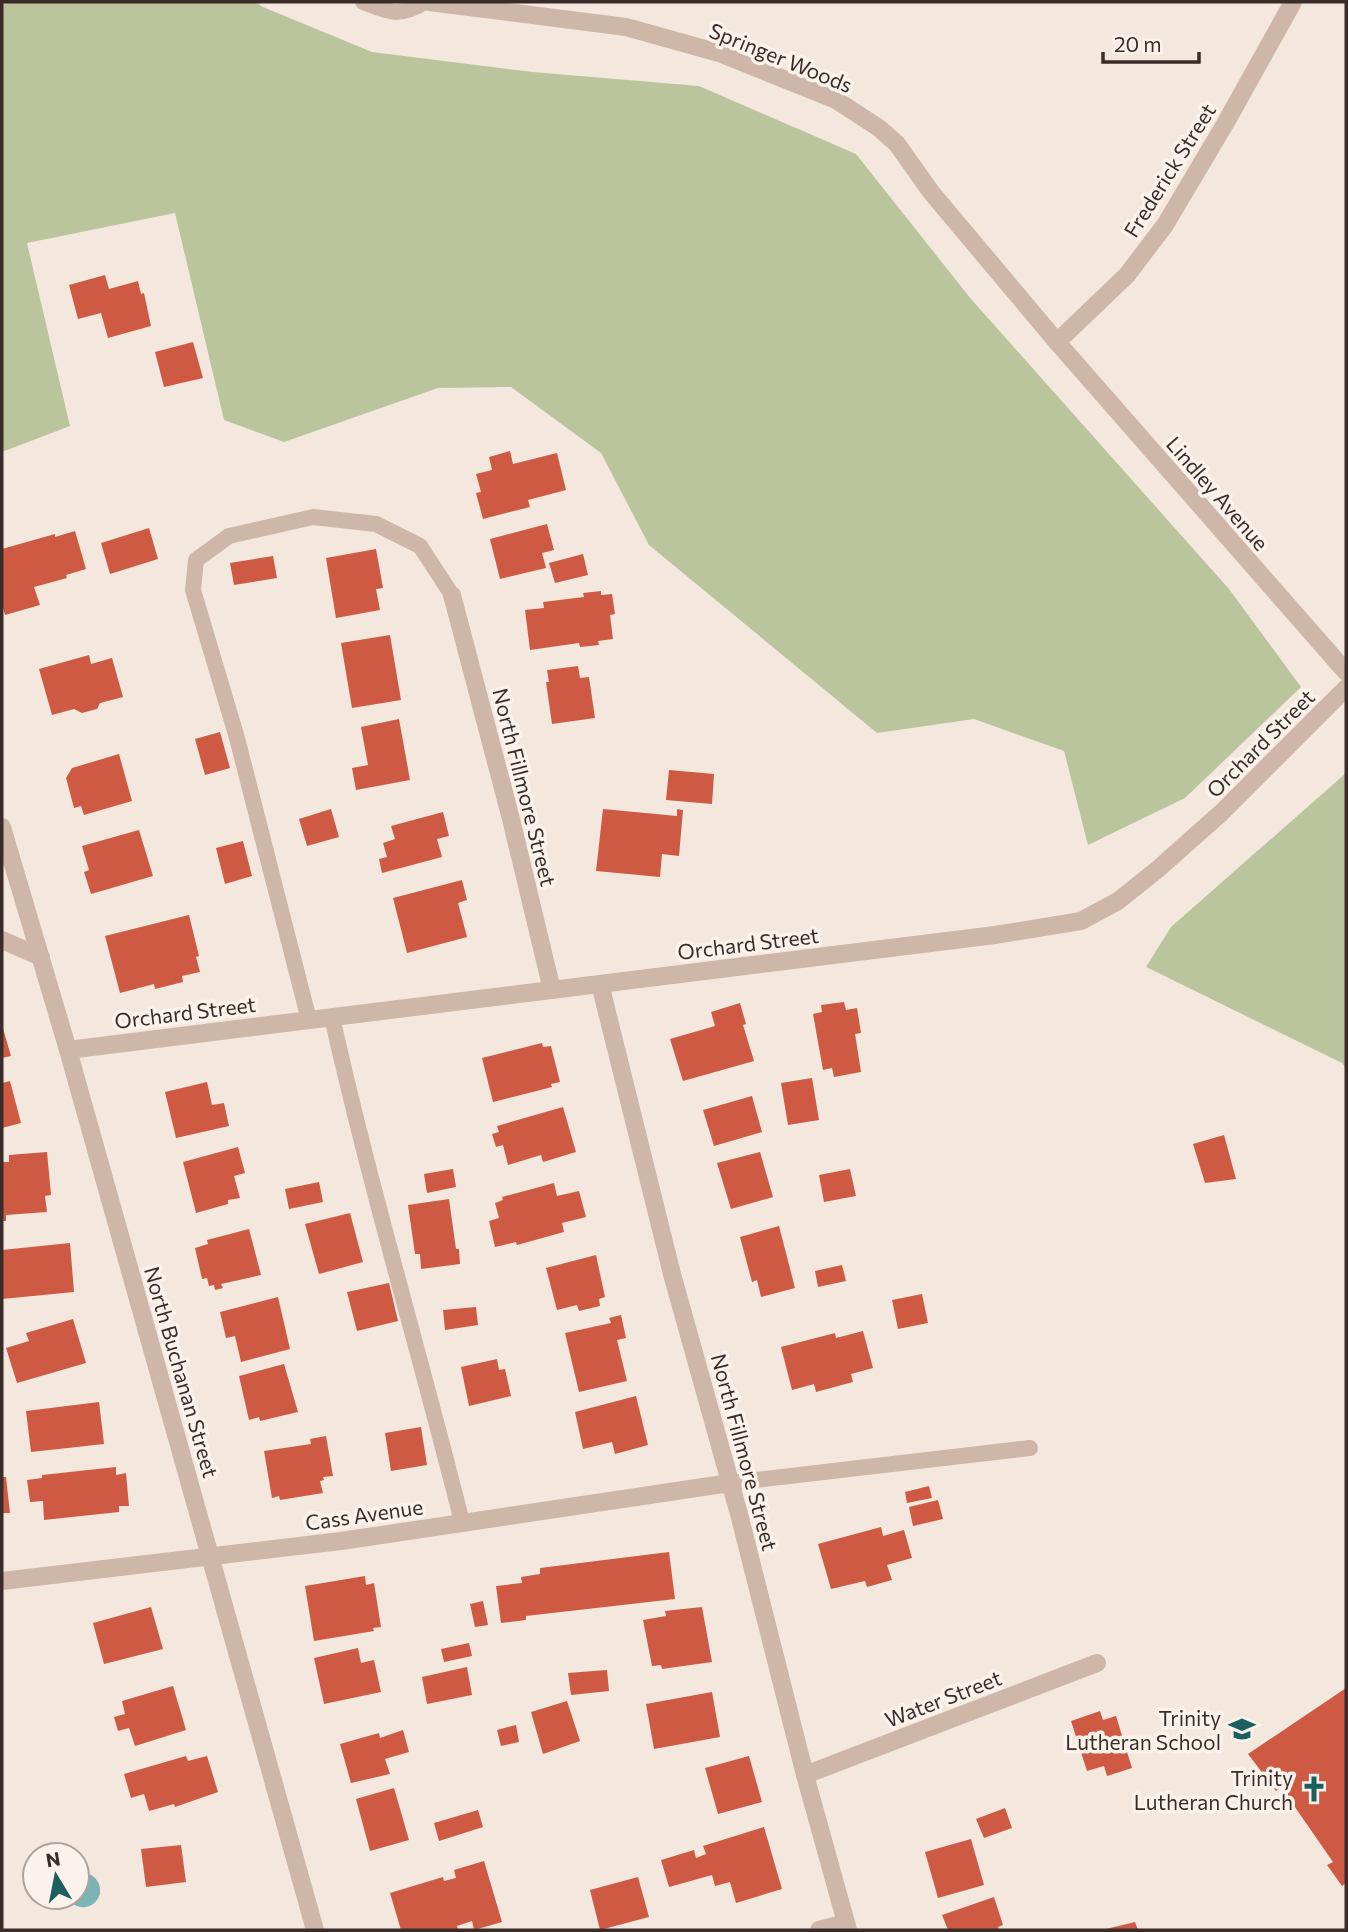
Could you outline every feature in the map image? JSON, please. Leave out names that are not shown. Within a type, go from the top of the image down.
[{"type":"street","name":"Springer Woods","points":[[427,2],[626,27],[719,53],[836,100],[879,128],[897,144],[932,192],[1057,342]]},
{"type":"street","name":"Frederick Street","points":[[1057,342],[1127,275],[1165,225],[1293,2]]},
{"type":"street","name":"Lindley Avenue","points":[[1057,342],[1346,672]]},
{"type":"street","name":"North Fillmore Street","points":[[452,595],[511,819],[552,990]]},
{"type":"street","name":"Orchard Street","points":[[68,1049],[995,935],[1081,921],[1118,901],[1167,862],[1221,813],[1346,688]]},
{"type":"street","name":"North Buchanan Street","points":[[2,827],[68,1049],[315,1930]]},
{"type":"street","points":[[2,940],[41,957]]},
{"type":"street","name":"North Fillmore Street","points":[[600,984],[672,1274],[847,1926]]},
{"type":"street","name":"Cass Avenue","points":[[2,1581],[341,1541],[730,1483]]},
{"type":"street","name":"Water Street","points":[[805,1774],[1097,1663]]},
{"type":"street","points":[[819,1930],[847,1926]]},
{"type":"lane","points":[[363,2],[392,12],[408,12],[427,2]]},
{"type":"lane","points":[[309,1020],[237,738],[193,590],[197,560],[229,536],[313,517],[376,524],[420,547],[452,595]]},
{"type":"lane","points":[[332,1017],[379,1215],[402,1291],[462,1522]]},
{"type":"lane","points":[[730,1483],[1030,1448]]},
{"type":"green space","points":[[2,2],[255,2],[372,52],[533,72],[699,86],[856,154],[971,299],[1229,589],[1301,687],[1185,798],[1088,845],[1064,751],[974,719],[877,733],[649,545],[601,453],[511,387],[438,388],[284,442],[224,420],[175,213],[27,243],[70,426],[2,452]]},
{"type":"green space","points":[[1346,773],[1346,1068],[1342,1063],[1146,967],[1171,927]]},
{"type":"water","points":[[91,1875],[100,1886],[100,1894],[91,1905]]},
{"type":"building","points":[[105,275],[109,289],[138,281],[141,294],[144,293],[151,326],[108,338],[101,313],[78,319],[69,285]]},
{"type":"building","points":[[193,342],[203,378],[164,387],[155,352]]},
{"type":"building","points":[[510,451],[513,464],[557,453],[566,490],[528,500],[530,507],[483,519],[476,493],[481,492],[476,474],[492,470],[489,457]]},
{"type":"building","points":[[547,524],[554,550],[542,553],[546,568],[500,579],[490,539]]},
{"type":"building","points":[[149,528],[158,559],[110,574],[101,543]]},
{"type":"building","points":[[75,531],[86,569],[66,575],[67,578],[34,587],[40,605],[5,615],[2,604],[2,549]]},
{"type":"building","points":[[376,549],[383,588],[376,589],[380,610],[336,618],[326,558]]},
{"type":"building","points":[[583,554],[588,575],[555,583],[549,563]]},
{"type":"building","points":[[273,556],[277,578],[234,585],[230,563]]},
{"type":"building","points":[[601,591],[601,595],[612,594],[615,614],[610,615],[613,639],[598,641],[599,645],[580,647],[579,643],[530,650],[525,610],[544,608],[543,602],[584,597],[583,593]]},
{"type":"building","points":[[390,635],[401,700],[352,708],[341,643]]},
{"type":"building","points":[[89,655],[91,664],[112,658],[123,697],[100,703],[97,709],[82,713],[74,709],[52,715],[39,669]]},
{"type":"building","points":[[578,666],[580,678],[589,677],[595,718],[552,724],[546,682],[549,682],[547,670]]},
{"type":"building","points":[[399,719],[410,780],[356,790],[352,768],[368,765],[361,727]]},
{"type":"building","points":[[220,732],[230,768],[205,775],[195,739]]},
{"type":"building","points":[[119,754],[132,801],[84,815],[81,806],[74,808],[66,778],[72,768]]},
{"type":"building","points":[[669,770],[714,774],[712,804],[666,800]]},
{"type":"building","points":[[331,809],[339,837],[307,846],[299,819]]},
{"type":"building","points":[[603,809],[677,816],[677,809],[683,810],[679,856],[662,854],[660,877],[596,871]]},
{"type":"building","points":[[443,812],[449,836],[437,839],[442,857],[382,873],[379,859],[387,857],[383,843],[395,839],[391,826]]},
{"type":"building","points":[[139,830],[153,876],[91,894],[84,872],[89,870],[82,846]]},
{"type":"building","points":[[243,841],[252,876],[225,884],[216,848]]},
{"type":"building","points":[[462,880],[467,900],[458,903],[467,937],[407,953],[393,898]]},
{"type":"building","points":[[189,915],[200,972],[182,976],[183,982],[155,989],[154,984],[120,993],[105,936]]},
{"type":"building","points":[[844,1002],[846,1010],[857,1008],[861,1033],[855,1034],[861,1072],[834,1077],[832,1068],[823,1070],[813,1014],[822,1012],[821,1005]]},
{"type":"building","points":[[740,1003],[746,1024],[743,1025],[754,1061],[683,1081],[670,1039],[715,1026],[711,1012]]},
{"type":"building","points":[[2,1025],[11,1056],[2,1058]]},
{"type":"building","points":[[542,1043],[543,1047],[551,1046],[560,1082],[551,1084],[552,1087],[493,1102],[482,1058]]},
{"type":"building","points":[[812,1078],[819,1120],[788,1125],[781,1083]]},
{"type":"building","points":[[10,1081],[21,1123],[2,1128],[2,1083]]},
{"type":"building","points":[[207,1082],[212,1105],[224,1103],[229,1126],[176,1138],[165,1092]]},
{"type":"building","points":[[752,1096],[762,1132],[714,1146],[703,1110]]},
{"type":"building","points":[[563,1107],[576,1152],[543,1162],[541,1155],[508,1165],[503,1145],[496,1147],[492,1134],[499,1132],[497,1126]]},
{"type":"building","points":[[1224,1135],[1236,1179],[1205,1183],[1193,1144]]},
{"type":"building","points":[[238,1147],[245,1173],[234,1176],[240,1198],[196,1213],[183,1162]]},
{"type":"building","points":[[47,1152],[51,1195],[45,1196],[47,1212],[6,1215],[6,1221],[2,1221],[2,1162],[9,1162],[9,1155]]},
{"type":"building","points":[[760,1152],[773,1197],[731,1209],[717,1163]]},
{"type":"building","points":[[453,1169],[456,1187],[427,1193],[424,1174]]},
{"type":"building","points":[[850,1169],[856,1196],[824,1202],[819,1175]]},
{"type":"building","points":[[319,1182],[323,1202],[289,1209],[285,1189]]},
{"type":"building","points":[[554,1183],[557,1196],[579,1191],[586,1217],[562,1223],[564,1232],[517,1245],[516,1242],[495,1247],[489,1221],[499,1218],[495,1203],[503,1200],[502,1197]]},
{"type":"building","points":[[449,1199],[460,1264],[421,1269],[420,1254],[415,1254],[408,1205]]},
{"type":"building","points":[[350,1213],[363,1262],[319,1274],[305,1224]]},
{"type":"building","points":[[779,1226],[795,1288],[761,1297],[757,1280],[752,1282],[740,1237]]},
{"type":"building","points":[[249,1229],[261,1275],[221,1284],[223,1288],[215,1290],[214,1285],[209,1286],[207,1278],[202,1279],[195,1248],[208,1244],[207,1240]]},
{"type":"building","points":[[70,1243],[74,1292],[2,1299],[2,1250]]},
{"type":"building","points":[[596,1255],[605,1297],[599,1299],[600,1306],[579,1311],[577,1305],[557,1310],[546,1268]]},
{"type":"building","points":[[842,1265],[846,1281],[818,1287],[815,1271]]},
{"type":"building","points":[[389,1283],[398,1321],[357,1331],[347,1292]]},
{"type":"building","points":[[922,1294],[928,1323],[898,1329],[892,1300]]},
{"type":"building","points":[[278,1297],[290,1349],[241,1362],[235,1336],[226,1338],[220,1312]]},
{"type":"building","points":[[476,1307],[478,1325],[445,1330],[443,1310]]},
{"type":"building","points":[[621,1315],[626,1338],[617,1340],[627,1381],[579,1392],[565,1333],[611,1323],[609,1318]]},
{"type":"building","points":[[73,1319],[86,1363],[17,1383],[6,1348],[29,1341],[26,1333]]},
{"type":"building","points":[[863,1331],[873,1368],[851,1374],[853,1382],[816,1392],[814,1384],[792,1390],[781,1347],[835,1333],[836,1338]]},
{"type":"building","points":[[497,1359],[499,1370],[505,1369],[511,1396],[469,1406],[461,1367]]},
{"type":"building","points":[[284,1364],[298,1412],[260,1421],[259,1417],[249,1420],[239,1376]]},
{"type":"building","points":[[636,1396],[648,1445],[615,1454],[612,1442],[583,1449],[575,1412]]},
{"type":"building","points":[[99,1402],[104,1444],[31,1452],[26,1411]]},
{"type":"building","points":[[421,1427],[427,1465],[391,1471],[385,1433]]},
{"type":"building","points":[[326,1436],[333,1476],[323,1477],[324,1480],[320,1481],[323,1493],[280,1500],[279,1496],[272,1498],[264,1451],[311,1444],[310,1439]]},
{"type":"building","points":[[116,1467],[116,1475],[126,1473],[129,1506],[119,1506],[119,1512],[44,1520],[43,1501],[30,1502],[27,1480],[42,1478],[42,1475]]},
{"type":"building","points":[[2,1477],[6,1477],[10,1513],[2,1513]]},
{"type":"building","points":[[929,1486],[932,1498],[907,1503],[905,1492]]},
{"type":"building","points":[[938,1500],[943,1519],[913,1526],[909,1507]]},
{"type":"building","points":[[881,1527],[883,1536],[904,1530],[912,1558],[887,1565],[892,1580],[867,1587],[865,1581],[831,1589],[818,1544]]},
{"type":"building","points":[[669,1552],[675,1599],[526,1616],[526,1620],[501,1623],[496,1586],[522,1583],[521,1577],[540,1574],[540,1568]]},
{"type":"building","points":[[365,1576],[366,1585],[374,1583],[381,1627],[373,1628],[374,1631],[314,1641],[305,1586]]},
{"type":"building","points":[[483,1601],[488,1625],[475,1627],[470,1604]]},
{"type":"building","points":[[151,1607],[163,1649],[104,1664],[93,1623]]},
{"type":"building","points":[[702,1607],[712,1662],[662,1669],[661,1665],[652,1666],[643,1620],[666,1616],[665,1611]]},
{"type":"building","points":[[469,1643],[472,1656],[444,1662],[441,1649]]},
{"type":"building","points":[[358,1648],[361,1663],[374,1660],[381,1692],[324,1704],[314,1658]]},
{"type":"building","points":[[467,1667],[472,1695],[427,1704],[422,1677]]},
{"type":"building","points":[[607,1670],[609,1691],[571,1695],[568,1673]]},
{"type":"building","points":[[173,1686],[186,1730],[135,1746],[129,1728],[118,1731],[114,1717],[125,1714],[122,1701]]},
{"type":"building","name":"Trinity Lutheran Church","points":[[1346,1688],[1346,1883],[1342,1886],[1327,1865],[1333,1862],[1281,1787],[1276,1791],[1248,1754]]},
{"type":"building","points":[[712,1692],[720,1737],[654,1749],[646,1704]]},
{"type":"building","points":[[567,1701],[580,1741],[543,1754],[531,1712]]},
{"type":"building","points":[[1100,1711],[1103,1720],[1116,1716],[1132,1768],[1107,1776],[1104,1766],[1087,1771],[1071,1721]]},
{"type":"building","points":[[516,1725],[519,1742],[501,1746],[497,1730]]},
{"type":"building","points":[[403,1730],[409,1752],[385,1759],[390,1774],[351,1783],[340,1744],[379,1733],[380,1738]]},
{"type":"building","points":[[186,1756],[188,1761],[207,1756],[218,1792],[175,1807],[174,1804],[149,1811],[144,1794],[131,1798],[124,1774]]},
{"type":"building","points":[[749,1756],[762,1802],[718,1814],[705,1768]]},
{"type":"building","points":[[394,1788],[409,1840],[370,1851],[356,1799]]},
{"type":"building","points":[[1005,1808],[1012,1828],[984,1838],[976,1819]]},
{"type":"building","points":[[478,1810],[483,1827],[439,1841],[434,1823]]},
{"type":"building","points":[[764,1827],[782,1889],[736,1903],[730,1882],[715,1886],[712,1875],[669,1887],[661,1860],[694,1850],[696,1858],[706,1854],[703,1846]]},
{"type":"building","points":[[971,1839],[984,1885],[938,1898],[925,1852]]},
{"type":"building","points":[[181,1845],[186,1882],[146,1887],[141,1849]]},
{"type":"building","points":[[484,1861],[502,1922],[474,1930],[472,1921],[457,1926],[458,1930],[401,1930],[390,1893],[443,1877],[444,1881],[456,1878],[454,1870]]},
{"type":"building","points":[[638,1877],[649,1917],[600,1930],[590,1890]]},
{"type":"building","points":[[994,1897],[1003,1925],[998,1927],[999,1930],[948,1930],[942,1915]]},
{"type":"building","points":[[1135,1922],[1138,1930],[1106,1930],[1106,1929]]},
{"type":"place","name":"Trinity Lutheran School","points":[[1242,1729]]},
{"type":"place","name":"Trinity Lutheran Church","points":[[1314,1789]]}]
